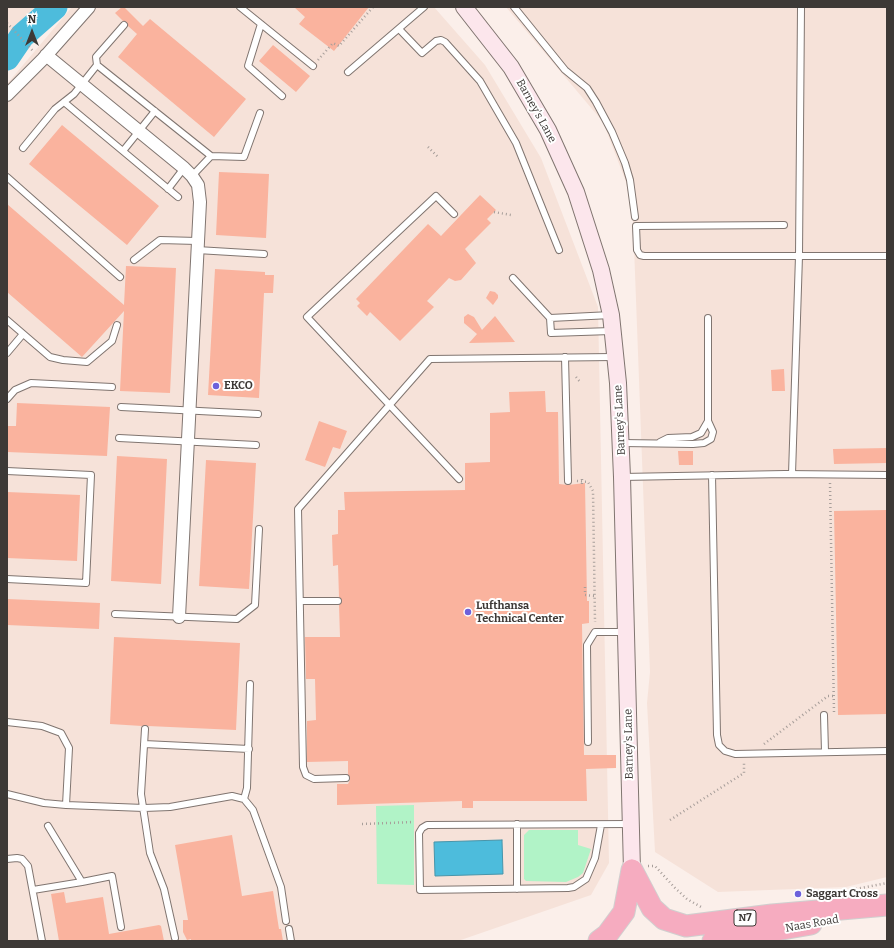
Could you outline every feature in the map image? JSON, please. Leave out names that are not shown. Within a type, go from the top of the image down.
[{"type":"highway","name":"N7","points":[[632,868],[652,908],[664,919],[686,926],[772,915],[887,905]]},
{"type":"highway","points":[[599,941],[608,935],[624,912],[632,868]]},
{"type":"highway","name":"Naas Road","points":[[714,941],[887,910]]},
{"type":"street","points":[[7,95],[46,55],[89,7]]},
{"type":"street","name":"Barney's Lane","points":[[464,7],[511,67],[548,130],[576,192],[601,270],[611,315],[616,357],[621,443],[632,868]]},
{"type":"street","points":[[46,55],[188,172],[198,185],[200,202],[179,617]]},
{"type":"lane","points":[[240,7],[313,66]]},
{"type":"lane","points":[[348,72],[424,7]]},
{"type":"lane","points":[[514,7],[567,72],[592,95],[612,132],[625,163],[630,180],[635,217]]},
{"type":"lane","points":[[792,474],[799,256],[801,7]]},
{"type":"lane","points":[[261,24],[248,66],[282,96]]},
{"type":"lane","points":[[23,148],[55,109],[74,94],[97,65],[96,56],[124,25]]},
{"type":"lane","points":[[399,29],[422,53],[436,41],[441,40],[445,42],[480,81],[516,143],[559,250]]},
{"type":"lane","points":[[97,65],[211,156],[244,158],[260,113]]},
{"type":"lane","points":[[64,102],[178,197]]},
{"type":"lane","points":[[123,151],[155,111]]},
{"type":"lane","points":[[168,188],[211,156]]},
{"type":"lane","points":[[7,177],[120,277]]},
{"type":"lane","points":[[454,214],[436,196],[307,318],[459,479]]},
{"type":"lane","points":[[784,225],[636,226],[637,250],[640,255],[644,256],[887,256]]},
{"type":"lane","points":[[134,260],[160,240],[264,254]]},
{"type":"lane","points":[[513,278],[550,318],[551,333],[613,331]]},
{"type":"lane","points":[[550,318],[611,315]]},
{"type":"lane","points":[[621,443],[660,442],[668,445],[704,443],[711,439],[713,432],[708,421],[708,318]]},
{"type":"lane","points":[[7,320],[50,358],[88,362],[112,341],[117,325]]},
{"type":"lane","points":[[7,353],[23,334]]},
{"type":"lane","points":[[346,778],[314,779],[306,776],[303,767],[298,508],[430,359],[616,357]]},
{"type":"lane","points":[[565,358],[568,481]]},
{"type":"lane","points":[[7,399],[15,390],[31,383],[112,387]]},
{"type":"lane","points":[[121,407],[258,414]]},
{"type":"lane","points":[[660,442],[668,438],[692,437],[701,433],[708,421]]},
{"type":"lane","points":[[119,438],[256,445]]},
{"type":"lane","points":[[7,471],[91,475],[86,583],[7,579]]},
{"type":"lane","points":[[622,477],[792,474],[887,475]]},
{"type":"lane","points":[[712,475],[717,735],[719,745],[725,751],[735,754],[887,751]]},
{"type":"lane","points":[[115,614],[237,619],[255,605],[259,530]]},
{"type":"lane","points":[[300,601],[338,601]]},
{"type":"lane","points":[[588,742],[587,645],[595,632],[626,632]]},
{"type":"lane","points":[[244,799],[247,788],[249,750],[248,719],[250,684]]},
{"type":"lane","points":[[824,715],[825,752]]},
{"type":"lane","points":[[7,722],[42,726],[61,733],[69,748],[66,805]]},
{"type":"lane","points":[[145,729],[141,794],[150,853],[164,889],[174,938]]},
{"type":"lane","points":[[144,744],[249,750]]},
{"type":"lane","points":[[7,794],[44,803],[144,808],[170,807],[232,796],[244,799],[254,810],[281,887],[286,922]]},
{"type":"lane","points":[[517,824],[517,889]]},
{"type":"lane","points":[[601,825],[595,858],[586,879],[580,884],[568,888],[420,890],[419,833],[422,828],[427,825],[631,824]]},
{"type":"lane","points":[[48,826],[82,882]]},
{"type":"lane","points":[[7,859],[22,859],[28,866],[42,941]]},
{"type":"lane","points":[[33,890],[112,876],[121,927]]},
{"type":"lane","points":[[289,929],[291,941]]},
{"type":"path","points":[[313,66],[333,43],[339,46],[373,7]]},
{"type":"path","points":[[7,23],[29,48]]},
{"type":"path","points":[[428,147],[439,158]]},
{"type":"path","points":[[494,212],[511,215]]},
{"type":"path","points":[[824,715],[834,714],[830,474]]},
{"type":"path","points":[[568,481],[588,482],[593,491],[595,632]]},
{"type":"path","points":[[585,587],[585,595],[594,596]]},
{"type":"path","points":[[670,820],[744,773],[744,760],[751,754],[828,696],[834,696]]},
{"type":"path","points":[[362,824],[414,822],[422,828]]},
{"type":"path","points":[[632,868],[655,866],[687,899],[707,910]]},
{"type":"path","points":[[848,891],[887,883]]},
{"type":"shaded area","points":[[7,7],[41,7],[7,42]]},
{"type":"shaded area","points":[[72,7],[434,7],[485,65],[541,158],[598,307],[609,863],[591,895],[458,941],[7,941],[7,84]]},
{"type":"shaded area","points":[[506,7],[887,7],[887,877],[846,887],[718,892],[655,852],[647,703],[650,672],[633,220],[626,182],[603,122]]},
{"type":"green space","points":[[414,805],[414,885],[377,884],[376,806]]},
{"type":"green space","points":[[529,830],[578,830],[578,845],[591,849],[583,873],[566,882],[526,881],[524,879],[524,835]]},
{"type":"water","points":[[502,840],[503,874],[435,876],[434,842]]},
{"type":"building","points":[[124,7],[143,26],[150,19],[246,99],[214,137],[118,57],[137,34],[128,26],[127,22],[123,21],[115,13]]},
{"type":"building","points":[[294,7],[369,7],[334,51],[299,24],[305,17]]},
{"type":"building","points":[[273,45],[310,76],[296,92],[259,61]]},
{"type":"building","points":[[62,125],[159,206],[127,245],[29,164]]},
{"type":"building","points":[[219,172],[269,174],[266,238],[216,235]]},
{"type":"building","points":[[480,195],[496,210],[487,219],[491,223],[465,249],[476,263],[461,280],[455,281],[449,278],[427,301],[434,307],[400,341],[370,312],[367,316],[357,306],[360,303],[356,299],[428,224],[441,236]]},
{"type":"building","points":[[7,204],[124,305],[126,266],[176,268],[170,393],[120,391],[124,311],[82,357],[7,292]]},
{"type":"building","points":[[215,269],[265,272],[265,275],[274,275],[273,293],[264,293],[259,398],[208,395]]},
{"type":"building","points":[[490,291],[495,292],[498,295],[498,298],[493,305],[486,298]]},
{"type":"building","points":[[468,314],[474,317],[482,330],[495,316],[515,342],[469,343],[477,334],[464,323],[464,317]]},
{"type":"building","points":[[784,369],[785,391],[772,391],[771,370]]},
{"type":"building","name":"Lufthansa Technical Center","points":[[545,391],[546,412],[558,412],[559,484],[568,485],[585,483],[587,601],[589,601],[589,623],[582,624],[584,755],[616,755],[616,768],[586,769],[587,801],[473,801],[473,808],[462,808],[462,801],[337,805],[337,784],[348,784],[350,780],[348,774],[348,761],[307,762],[307,721],[316,720],[315,679],[306,679],[305,637],[340,637],[339,605],[342,601],[339,597],[338,565],[333,566],[332,535],[338,534],[338,510],[345,510],[344,492],[465,490],[465,463],[490,462],[490,413],[510,412],[509,392]]},
{"type":"building","points":[[17,403],[110,407],[107,456],[7,452],[7,426],[16,426]]},
{"type":"building","points":[[319,421],[347,431],[340,449],[333,447],[325,467],[305,460]]},
{"type":"building","points":[[887,448],[887,463],[834,464],[833,449]]},
{"type":"building","points":[[678,451],[693,451],[693,465],[679,465]]},
{"type":"building","points":[[117,456],[167,459],[161,584],[111,581]]},
{"type":"building","points":[[206,460],[256,463],[249,589],[199,586]]},
{"type":"building","points":[[7,492],[80,495],[77,561],[7,558]]},
{"type":"building","points":[[887,510],[887,714],[838,715],[834,511]]},
{"type":"building","points":[[7,599],[100,603],[99,629],[7,625]]},
{"type":"building","points":[[114,637],[240,643],[236,730],[110,724]]},
{"type":"building","points":[[232,835],[242,896],[273,891],[279,929],[281,929],[283,941],[191,941],[191,939],[187,940],[183,932],[183,920],[188,920],[175,845]]},
{"type":"building","points":[[64,892],[66,903],[103,897],[109,934],[159,925],[161,926],[164,941],[59,941],[51,894]]},
{"type":"waterway","points":[[7,58],[22,36],[55,7]]},
{"type":"place","name":"EKCO","points":[[216,386]]},
{"type":"place","name":"Lufthansa Technical Center","points":[[468,612]]},
{"type":"place","name":"Saggart Cross","points":[[798,894]]}]
